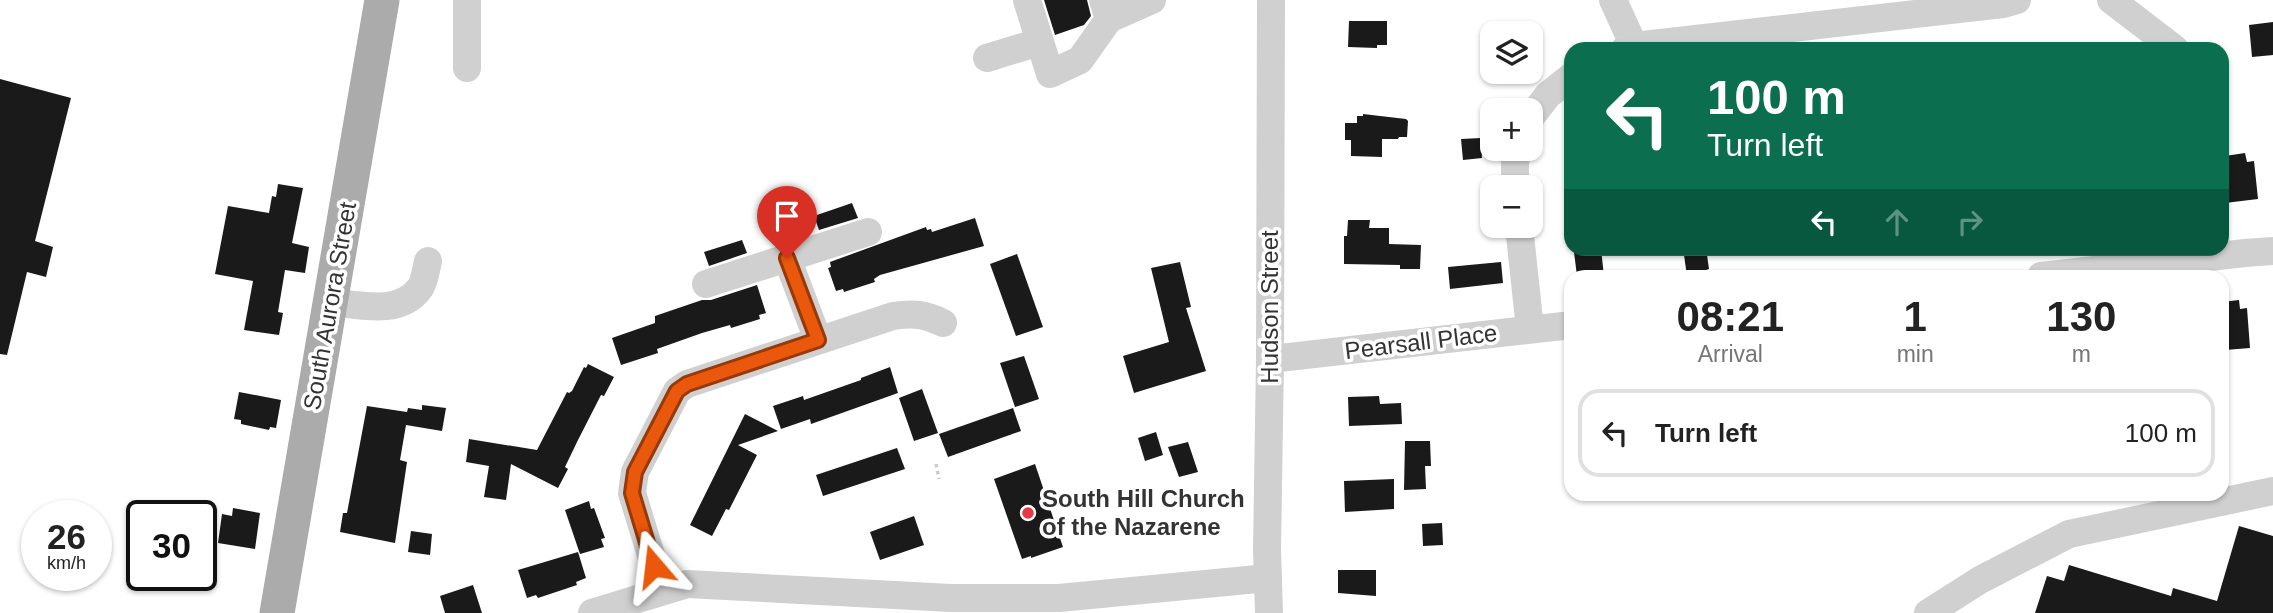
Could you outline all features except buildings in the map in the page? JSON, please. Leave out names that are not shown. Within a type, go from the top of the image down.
[{"type":"main road","name":"South Aurora Street","points":[[277,613],[382,0]]},
{"type":"street","points":[[467,0],[467,68]]},
{"type":"street","points":[[1027,0],[1050,74],[1080,60],[1106,10],[1152,0]]},
{"type":"street","name":"Hudson Street","points":[[1269,613],[1271,0]]},
{"type":"street","points":[[1613,0],[1628,42]]},
{"type":"street","points":[[1681,42],[2003,4],[2018,0]]},
{"type":"street","points":[[2111,0],[2166,42]]},
{"type":"street","points":[[987,58],[1039,42]]},
{"type":"street","points":[[1543,101],[1564,82]]},
{"type":"street","points":[[706,284],[869,232]]},
{"type":"street","points":[[1520,238],[1530,329]]},
{"type":"street","points":[[2229,255],[2273,251]]},
{"type":"street","points":[[2094,270],[2218,256]]},
{"type":"street","points":[[787,258],[818,340]]},
{"type":"street","points":[[330,302],[386,307],[398,304],[413,296],[422,286],[428,261]]},
{"type":"street","points":[[662,591],[632,493],[632,483],[635,472],[677,391],[687,384],[893,316],[911,313],[928,315],[943,324]]},
{"type":"street","name":"Pearsall Place","points":[[1270,359],[1564,326]]},
{"type":"street","points":[[2229,500],[2273,491]]},
{"type":"street","points":[[1928,613],[1980,580],[2069,534],[2226,501]]},
{"type":"street","points":[[592,613],[687,584],[951,598],[1059,597],[1268,578]]},
{"type":"path","points":[[936,464],[939,479]]},
{"type":"place","name":"South Hill Church of the Nazarene","points":[[1028,513]]},
{"type":"route","points":[[654,566],[632,493],[632,483],[635,472],[677,391],[687,384],[818,340],[787,258]]}]
